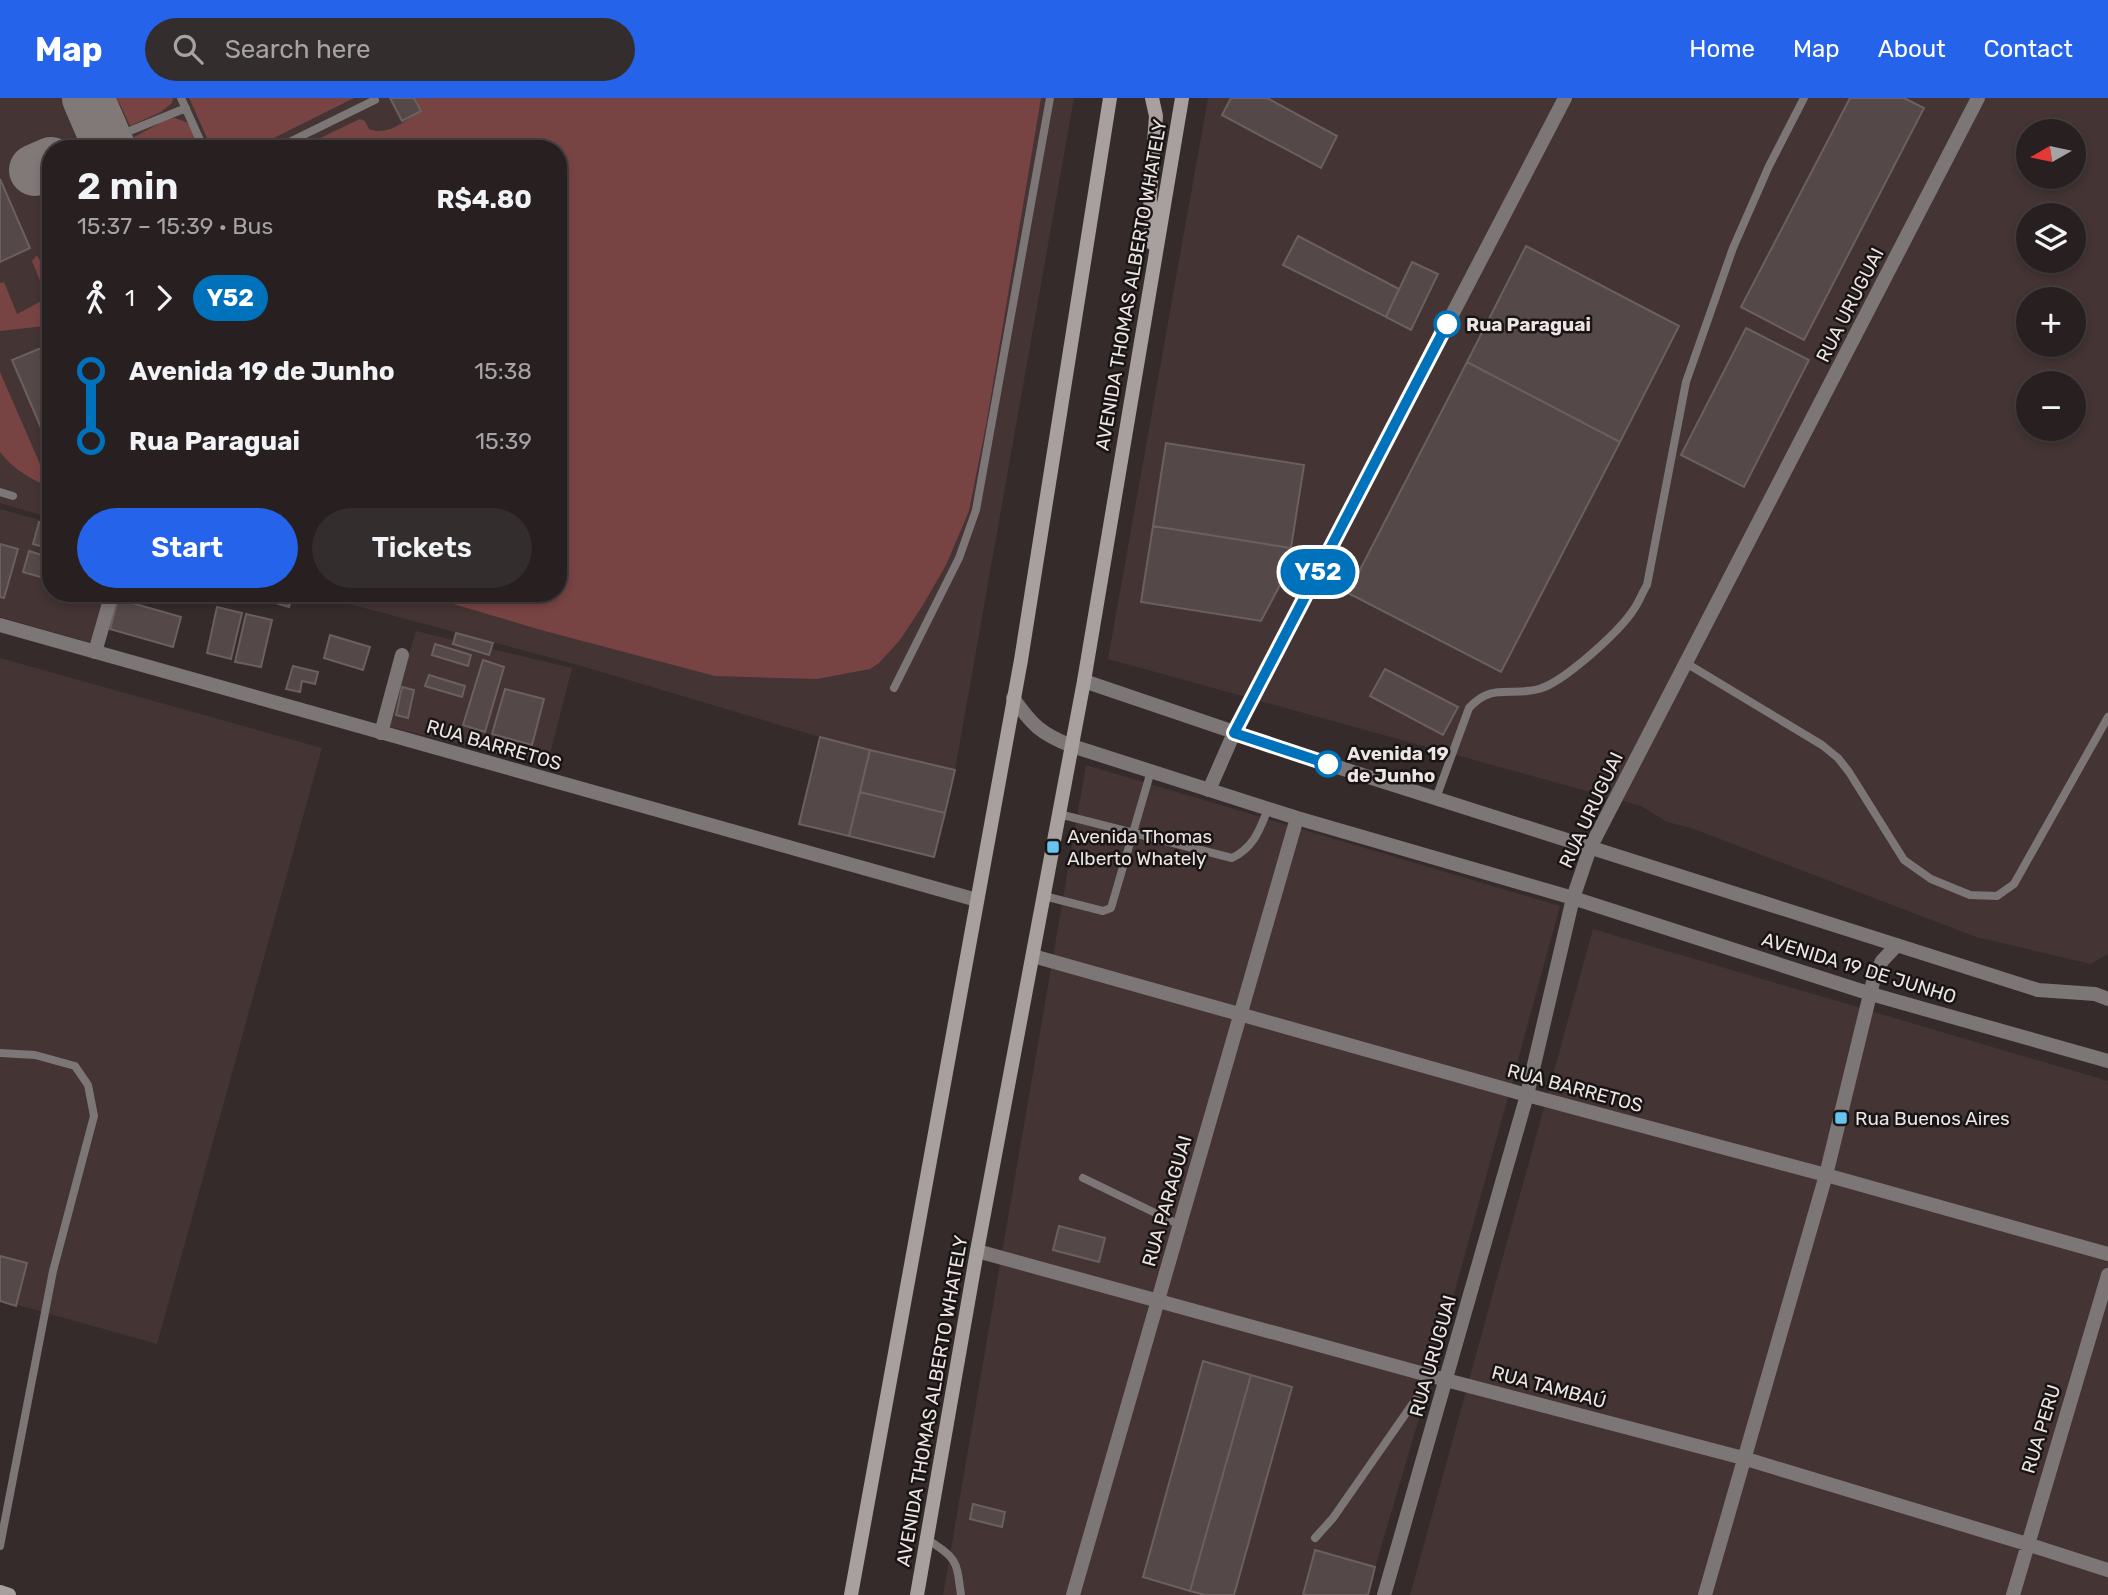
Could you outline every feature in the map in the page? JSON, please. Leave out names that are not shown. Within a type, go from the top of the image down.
[{"type":"main road","points":[[851,1595],[1013,698],[1110,98]]},
{"type":"main road","points":[[1152,98],[1156,116],[1150,196],[1153,273]]},
{"type":"main road","name":"AVENIDA THOMAS ALBERTO WHATELY","points":[[917,1595],[977,1251],[1084,681],[1182,98]]},
{"type":"main road","points":[[0,1592],[9,1595]]},
{"type":"street","points":[[1209,790],[1234,733],[1565,98]]},
{"type":"street","name":"RUA URUGUAI","points":[[1384,1595],[1439,1378],[1527,1095],[1573,898],[1590,848],[1978,98]]},
{"type":"street","points":[[96,652],[110,602]]},
{"type":"street","name":"RUA BARRETOS","points":[[0,625],[977,900]]},
{"type":"street","points":[[381,733],[402,655]]},
{"type":"street","name":"AVENIDA 19 DE JUNHO","points":[[1084,681],[1234,733],[2038,990],[2095,994],[2108,999]]},
{"type":"street","name":"AVENIDA 19 DE JUNHO","points":[[1013,698],[1030,723],[1054,739],[1072,746],[1297,818],[1573,898],[1871,994],[2108,1061]]},
{"type":"street","name":"RUA PARAGUAI","points":[[1073,1595],[1297,818]]},
{"type":"street","points":[[1706,1595],[1826,1175],[1876,971],[1897,945]]},
{"type":"street","name":"RUA BARRETOS","points":[[1033,956],[2108,1254]]},
{"type":"street","name":"RUA TAMBAÚ","points":[[977,1251],[1743,1458],[2108,1570]]},
{"type":"street","name":"RUA PERU","points":[[2013,1595],[2108,1275]]},
{"type":"lane","points":[[181,98],[200,140]]},
{"type":"lane","points":[[894,688],[959,558],[976,510],[1050,98]]},
{"type":"lane","points":[[1436,798],[1469,708],[1490,692],[1539,689],[1569,673],[1633,611],[1647,585],[1686,382],[1734,248],[1769,166],[1804,98]]},
{"type":"lane","points":[[293,140],[375,100]]},
{"type":"lane","points":[[132,130],[186,108]]},
{"type":"lane","points":[[0,492],[13,496]]},
{"type":"lane","points":[[1686,663],[1830,751],[1849,772],[1904,860],[1931,878],[1970,895],[1997,896],[2014,884],[2108,717]]},
{"type":"lane","points":[[1044,896],[1103,911],[1111,908],[1131,832],[1151,771]]},
{"type":"lane","points":[[1059,814],[1231,858],[1244,852],[1255,840],[1268,809]]},
{"type":"lane","points":[[0,1053],[35,1055],[75,1066],[88,1084],[94,1116],[53,1271],[0,1546]]},
{"type":"lane","points":[[1083,1178],[1180,1226]]},
{"type":"lane","points":[[1315,1538],[1439,1378]]},
{"type":"lane","points":[[927,1539],[951,1556],[957,1567],[961,1595]]},
{"type":"shaded area","points":[[0,98],[1074,98],[955,770],[820,737],[571,663],[342,602],[567,602],[567,140],[42,140],[42,515],[0,503]]},
{"type":"shaded area","points":[[117,98],[173,98],[172,103],[161,112],[130,126]]},
{"type":"shaded area","points":[[189,98],[354,98],[270,140],[208,140]]},
{"type":"shaded area","points":[[414,98],[1041,98],[987,420],[969,511],[946,565],[923,605],[900,640],[879,663],[870,669],[817,679],[715,676],[446,602],[567,602],[567,140],[316,140],[360,119],[365,121],[369,129],[383,131],[421,111]]},
{"type":"shaded area","points":[[1208,98],[2108,98],[2108,954],[2091,964],[1976,937],[1691,828],[1667,822],[1641,806],[1108,659]]},
{"type":"shaded area","points":[[175,118],[188,123],[198,140],[135,140],[134,137],[167,119]]},
{"type":"shaded area","points":[[37,255],[42,265],[42,286],[32,261]]},
{"type":"shaded area","points":[[4,282],[17,314],[42,301],[42,326],[0,331],[0,283]]},
{"type":"shaded area","points":[[0,372],[42,463],[42,483],[23,473],[0,452]]},
{"type":"shaded area","points":[[0,509],[42,521],[42,602],[103,602],[91,643],[0,617]]},
{"type":"shaded area","points":[[416,631],[572,668],[547,766],[387,726]]},
{"type":"shaded area","points":[[0,658],[322,748],[157,1344],[0,1300]]},
{"type":"shaded area","points":[[1086,765],[1560,906],[1437,1357],[1367,1595],[943,1595]]},
{"type":"shaded area","points":[[1593,929],[2108,1081],[2108,1595],[1410,1595]]},
{"type":"building","points":[[390,98],[414,98],[421,111],[402,121]]},
{"type":"building","points":[[1231,98],[1267,98],[1337,136],[1321,168],[1222,115]]},
{"type":"building","points":[[1850,98],[1904,98],[1924,108],[1804,340],[1741,307]]},
{"type":"building","points":[[0,179],[30,248],[0,262]]},
{"type":"building","points":[[1298,236],[1399,289],[1386,317],[1283,265]]},
{"type":"building","points":[[1526,246],[1679,326],[1620,442],[1467,362]]},
{"type":"building","points":[[1412,262],[1438,274],[1411,330],[1386,317]]},
{"type":"building","points":[[1746,328],[1809,360],[1744,487],[1681,455]]},
{"type":"building","points":[[42,348],[42,430],[12,360]]},
{"type":"building","points":[[1467,362],[1620,442],[1501,672],[1348,593]]},
{"type":"building","points":[[1166,443],[1304,465],[1291,548],[1153,526]]},
{"type":"building","points":[[39,522],[42,523],[42,546],[33,544]]},
{"type":"building","points":[[1153,526],[1291,548],[1289,568],[1261,621],[1141,602]]},
{"type":"building","points":[[0,544],[18,549],[4,598],[0,597]]},
{"type":"building","points":[[29,551],[42,555],[42,577],[23,572]]},
{"type":"building","points":[[117,602],[128,602],[181,617],[173,647],[110,629]]},
{"type":"building","points":[[276,602],[290,602],[289,607]]},
{"type":"building","points":[[217,607],[242,613],[231,659],[207,653]]},
{"type":"building","points":[[246,614],[272,620],[261,667],[235,662]]},
{"type":"building","points":[[456,633],[493,643],[489,655],[453,644]]},
{"type":"building","points":[[330,635],[370,647],[363,670],[324,658]]},
{"type":"building","points":[[435,644],[471,655],[468,666],[432,655]]},
{"type":"building","points":[[483,660],[504,667],[485,732],[463,725]]},
{"type":"building","points":[[293,666],[318,672],[315,684],[302,681],[300,692],[286,689]]},
{"type":"building","points":[[1385,669],[1458,707],[1443,735],[1370,696]]},
{"type":"building","points":[[429,675],[465,686],[462,697],[425,686]]},
{"type":"building","points":[[402,687],[414,690],[408,718],[396,715]]},
{"type":"building","points":[[505,689],[544,699],[532,745],[492,734]]},
{"type":"building","points":[[820,737],[870,750],[849,836],[799,824]]},
{"type":"building","points":[[870,750],[955,770],[945,813],[860,792]]},
{"type":"building","points":[[860,792],[945,813],[934,857],[849,836]]},
{"type":"building","points":[[1059,1226],[1105,1238],[1099,1262],[1053,1250]]},
{"type":"building","points":[[0,1256],[27,1263],[16,1306],[0,1301]]},
{"type":"building","points":[[1203,1361],[1251,1375],[1190,1591],[1143,1577]]},
{"type":"building","points":[[1251,1375],[1292,1387],[1234,1595],[1205,1595],[1190,1591]]},
{"type":"building","points":[[973,1504],[1005,1512],[1002,1527],[970,1519]]},
{"type":"building","points":[[1315,1550],[1375,1567],[1368,1595],[1303,1595]]},
{"type":"taxiway","points":[[88,98],[106,140]]},
{"type":"taxiway","points":[[35,170],[42,167]]},
{"type":"bus line","name":"Y52","points":[[1328,764],[1234,733],[1447,324]]},
{"type":"place","name":"Rua Paraguai","points":[[1447,324]]},
{"type":"place","name":"Avenida 19 de Junho","points":[[1328,764]]},
{"type":"place","name":"Avenida Thomas Alberto Whately","points":[[1053,847]]},
{"type":"place","name":"Rua Buenos Aires","points":[[1841,1118]]}]
